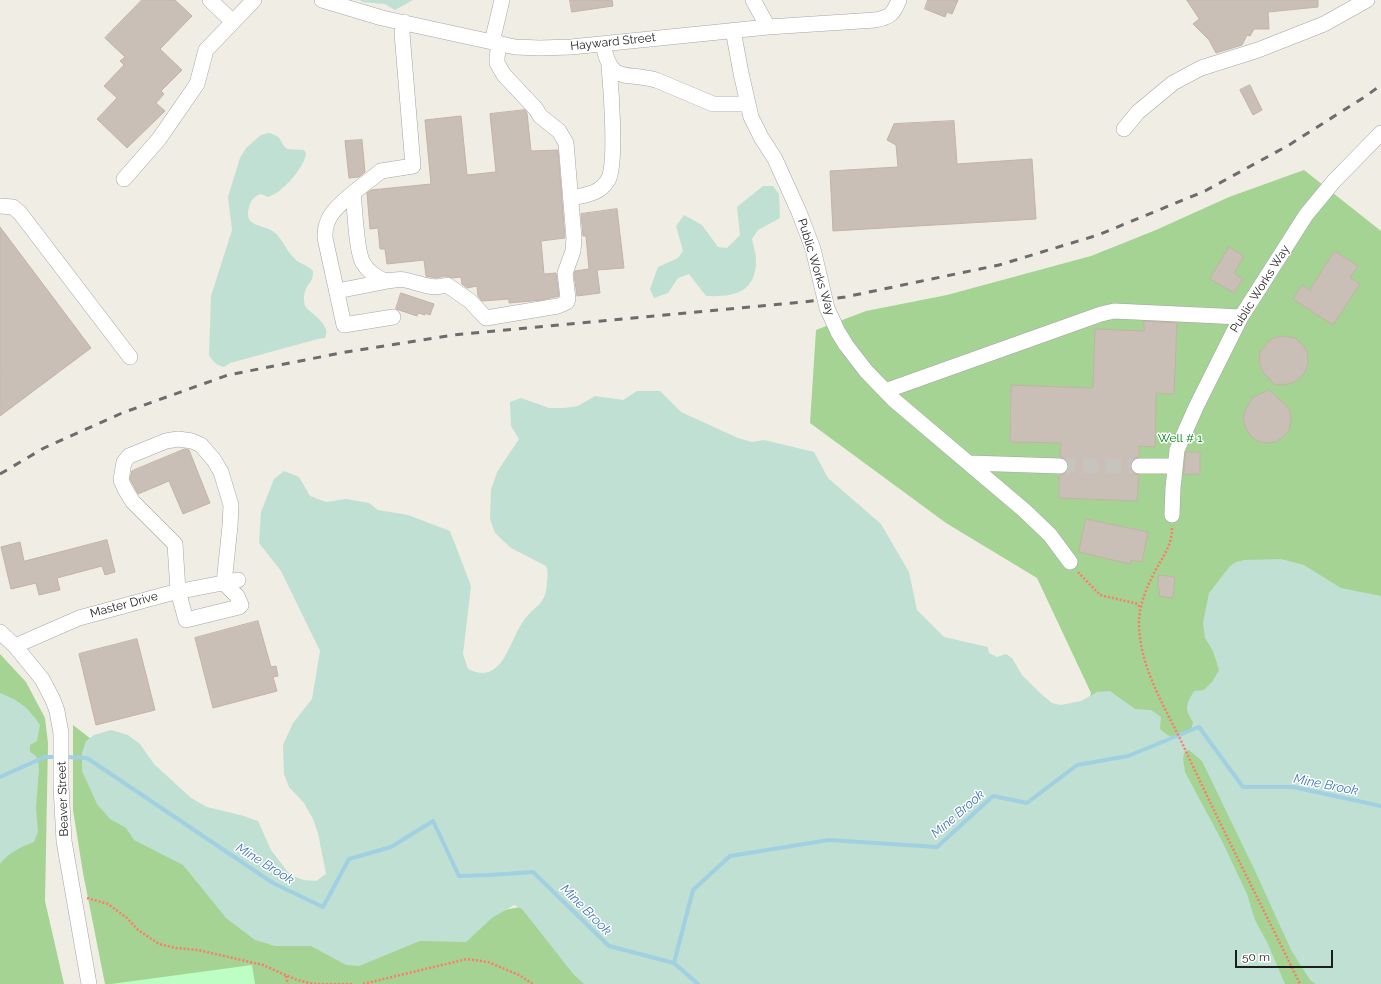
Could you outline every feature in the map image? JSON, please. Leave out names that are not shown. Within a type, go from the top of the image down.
[{"type":"street","points":[[210,0],[233,22]]},
{"type":"street","points":[[124,179],[159,139],[197,84],[206,50],[254,0]]},
{"type":"street","name":"Hayward Street","points":[[322,0],[382,18],[521,48],[602,44],[734,30],[834,24],[885,18],[893,13],[899,0]]},
{"type":"street","points":[[337,291],[388,281],[405,280],[430,287],[447,284],[470,301],[486,318],[564,304],[567,302],[568,299],[565,274],[573,251],[574,238],[566,143],[564,137],[559,131],[540,116],[536,109],[504,75],[497,63],[495,43],[502,0]]},
{"type":"street","points":[[753,0],[768,27]]},
{"type":"street","points":[[1124,129],[1138,112],[1173,83],[1201,68],[1258,50],[1324,24],[1367,0]]},
{"type":"street","points":[[393,317],[344,325],[325,238],[326,223],[340,203],[381,171],[413,166],[402,33],[404,22]]},
{"type":"street","name":"Public Works Way","points":[[734,30],[747,104],[756,129],[775,159],[799,212],[813,249],[824,299],[838,332],[866,371],[885,391],[1041,526],[1070,562]]},
{"type":"street","points":[[571,198],[590,194],[600,189],[609,179],[611,172],[612,138],[610,66],[602,44]]},
{"type":"street","points":[[610,66],[619,74],[656,80],[713,104],[747,104]]},
{"type":"street","name":"Public Works Way","points":[[1172,515],[1174,466],[1179,443],[1241,317],[1306,216],[1334,181],[1381,133]]},
{"type":"street","points":[[353,193],[362,262],[374,275],[388,281]]},
{"type":"street","points":[[0,206],[13,207],[20,213],[130,357]]},
{"type":"street","points":[[885,391],[1101,314],[1114,311],[1241,317]]},
{"type":"street","points":[[178,439],[192,441],[201,445],[214,460],[221,472],[231,505],[231,582],[241,605],[239,607],[186,620],[178,591],[175,544],[133,502],[121,480],[124,462],[130,456],[166,441],[178,439]]},
{"type":"street","points":[[970,463],[1060,466]]},
{"type":"street","points":[[1139,466],[1174,466]]},
{"type":"street","name":"Master Drive","points":[[15,646],[79,618],[178,591],[231,582]]},
{"type":"street","name":"Beaver Street","points":[[0,632],[15,646],[42,679],[53,700],[60,724],[63,830],[89,984]]},
{"type":"path","points":[[1172,515],[1171,540],[1167,551],[1153,575],[1138,617],[1139,632],[1146,667],[1213,810],[1300,984]]},
{"type":"path","points":[[1070,562],[1098,594],[1105,598],[1138,604],[1140,608]]},
{"type":"path","points":[[73,894],[108,904],[127,918],[138,930],[158,944],[176,948],[198,950],[264,965],[297,980],[314,984],[353,984]]},
{"type":"path","points":[[363,984],[467,959],[488,962],[519,975],[534,984]]},
{"type":"path","points":[[286,975],[288,984]]},
{"type":"green space","points":[[360,0],[413,0],[395,10],[385,4],[362,2]]},
{"type":"green space","points":[[269,133],[277,136],[287,149],[304,150],[306,153],[305,159],[292,179],[274,195],[268,197],[261,194],[253,199],[249,207],[249,219],[252,222],[274,232],[295,259],[313,271],[312,280],[304,293],[305,306],[324,325],[326,333],[325,338],[230,363],[224,367],[215,363],[209,355],[211,296],[232,230],[228,197],[240,158],[246,148],[261,135]]},
{"type":"green space","name":"Well # 1","points":[[1304,170],[1381,231],[1381,984],[1006,984],[1018,928],[1091,693],[1037,578],[946,523],[810,423],[816,330],[866,311],[947,295],[1091,256],[1156,230],[1229,197]]},
{"type":"green space","points":[[763,186],[773,186],[779,194],[780,218],[758,230],[752,239],[756,257],[755,271],[748,286],[742,291],[734,294],[706,296],[689,274],[678,278],[668,293],[654,298],[650,289],[658,267],[678,258],[683,251],[676,226],[684,215],[702,225],[718,247],[727,248],[740,235],[737,207]]},
{"type":"green space","points":[[637,391],[660,391],[681,412],[738,438],[752,442],[764,440],[814,452],[828,478],[881,524],[909,572],[917,610],[944,637],[988,647],[989,653],[997,657],[1006,654],[1012,658],[1022,675],[1052,703],[1061,705],[1081,701],[1097,692],[1110,691],[1135,709],[1151,710],[1161,717],[1160,729],[1172,737],[1182,735],[1191,730],[1193,722],[1187,710],[1189,700],[1194,691],[1204,690],[1212,682],[1219,670],[1213,651],[1205,638],[1203,623],[1209,593],[1230,566],[1236,562],[1244,560],[1281,559],[1304,565],[1341,588],[1381,596],[1381,984],[1316,984],[1310,980],[1291,950],[1202,761],[1189,750],[1185,751],[1183,758],[1185,772],[1222,841],[1247,894],[1255,920],[1268,944],[1285,984],[584,984],[574,975],[522,909],[514,905],[492,918],[466,942],[420,941],[359,966],[346,965],[311,946],[275,946],[255,940],[226,918],[183,865],[134,840],[126,828],[110,819],[97,804],[82,771],[82,753],[86,741],[94,735],[111,730],[128,735],[140,744],[154,764],[191,798],[207,807],[258,821],[271,850],[290,875],[304,880],[316,881],[326,874],[318,833],[313,819],[304,803],[289,787],[284,774],[283,745],[293,723],[312,699],[320,651],[281,571],[259,543],[261,512],[274,479],[284,471],[299,477],[310,496],[326,502],[346,499],[369,503],[378,510],[408,515],[450,531],[471,586],[463,654],[468,669],[480,673],[489,672],[497,667],[504,659],[524,620],[543,600],[548,577],[546,566],[511,548],[495,533],[490,519],[491,490],[497,472],[519,439],[511,426],[510,402],[521,398],[549,408],[564,408],[578,406],[595,396],[623,400]]},
{"type":"green space","points":[[0,654],[26,682],[45,718],[48,743],[45,901],[64,984],[0,984]]},
{"type":"green space","points":[[0,693],[23,705],[40,725],[37,741],[30,745],[30,752],[38,759],[39,770],[36,807],[38,832],[34,842],[11,853],[0,864]]},
{"type":"green space","points":[[73,725],[156,789],[283,904],[493,912],[575,897],[695,984],[105,984],[83,873],[73,810]]},
{"type":"green space","points":[[252,965],[255,984],[111,984]]},
{"type":"building","points":[[142,0],[175,0],[192,16],[160,49],[182,70],[161,91],[164,94],[156,103],[165,111],[127,148],[97,119],[117,98],[104,86],[124,65],[120,61],[125,57],[105,38]]},
{"type":"building","points":[[570,0],[612,0],[613,6],[572,12]]},
{"type":"building","points":[[928,0],[958,0],[952,14],[947,12],[945,17],[925,9]]},
{"type":"building","points":[[1187,0],[1318,0],[1318,7],[1268,12],[1269,29],[1254,29],[1250,36],[1247,35],[1242,45],[1216,53],[1209,40],[1193,24],[1199,19]]},
{"type":"building","points":[[1250,85],[1262,110],[1253,115],[1240,90]]},
{"type":"building","points":[[525,110],[527,113],[531,151],[558,150],[565,238],[541,241],[544,274],[556,273],[559,296],[542,300],[509,303],[509,299],[482,301],[478,296],[477,286],[467,288],[462,284],[461,277],[452,278],[445,276],[436,278],[426,276],[424,260],[387,264],[385,249],[380,249],[378,228],[370,229],[367,193],[371,190],[431,184],[425,120],[461,116],[467,175],[496,172],[490,114]]},
{"type":"building","points":[[954,121],[957,164],[1032,159],[1036,219],[833,231],[830,171],[898,167],[896,145],[887,140],[894,124]]},
{"type":"building","points":[[362,140],[365,172],[359,177],[349,178],[345,141]]},
{"type":"building","points":[[617,209],[624,268],[597,270],[600,293],[577,296],[574,274],[575,271],[589,269],[586,236],[583,236],[581,214]]},
{"type":"building","points":[[0,227],[91,348],[0,416]]},
{"type":"building","points":[[1229,247],[1244,256],[1234,273],[1243,279],[1234,293],[1210,279]]},
{"type":"building","points":[[1335,251],[1358,266],[1350,278],[1360,284],[1333,325],[1293,299],[1302,285],[1309,290]]},
{"type":"building","points":[[401,293],[434,304],[430,315],[418,313],[417,316],[396,309]]},
{"type":"building","points":[[1144,321],[1177,323],[1174,394],[1156,393],[1155,447],[1139,446],[1139,457],[1134,458],[1130,466],[1131,471],[1134,474],[1139,475],[1137,501],[1059,498],[1059,475],[1064,474],[1069,466],[1065,459],[1060,457],[1061,443],[1010,442],[1011,385],[1093,388],[1095,329],[1144,331]]},
{"type":"building","points":[[1283,336],[1295,338],[1302,344],[1307,351],[1308,363],[1305,372],[1298,380],[1289,384],[1275,385],[1263,372],[1259,361],[1260,352],[1271,339]]},
{"type":"building","points":[[1269,390],[1287,406],[1290,411],[1291,420],[1289,430],[1283,437],[1275,442],[1265,443],[1257,441],[1250,435],[1245,427],[1243,418],[1252,398]]},
{"type":"building","points":[[185,449],[189,450],[210,503],[183,514],[169,481],[138,494],[130,479],[132,471]]},
{"type":"building","points":[[1186,452],[1200,452],[1200,474],[1184,474]]},
{"type":"building","points":[[1086,519],[1148,532],[1142,562],[1131,560],[1130,564],[1079,552]]},
{"type":"building","points":[[107,540],[115,572],[105,575],[102,566],[57,578],[60,590],[39,595],[36,583],[11,589],[1,547],[20,542],[24,561]]},
{"type":"building","points":[[1159,575],[1175,577],[1173,598],[1159,596]]},
{"type":"building","points":[[258,621],[271,667],[276,666],[278,676],[273,677],[277,691],[213,708],[195,638]]},
{"type":"building","points":[[137,639],[155,710],[96,725],[79,654]]},
{"type":"waterway","name":"Mine Brook","points":[[65,757],[87,758],[273,883],[323,907],[349,859],[391,847],[433,821],[459,876],[533,872],[609,946],[674,963],[693,890],[730,856],[829,840],[937,847],[993,796],[1027,803],[1077,765],[1128,756],[1199,727],[1243,787],[1293,787],[1381,806]]},
{"type":"waterway","name":"Mine Brook","points":[[0,777],[45,757],[58,757]]},
{"type":"waterway","points":[[674,963],[698,984]]},
{"type":"tunnel","points":[[1060,466],[1139,466]]},
{"type":"railway","points":[[0,474],[44,448],[122,413],[228,375],[346,352],[453,335],[845,297],[999,265],[1098,235],[1205,191],[1289,145],[1381,85]]}]
